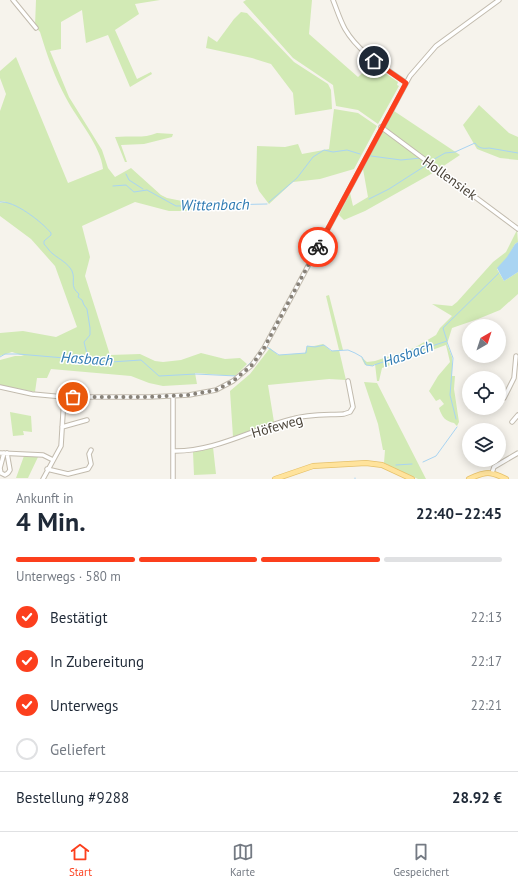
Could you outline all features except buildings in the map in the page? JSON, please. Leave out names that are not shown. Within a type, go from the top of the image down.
[{"type":"main road","points":[[275,479],[313,466],[366,463],[382,465],[412,479]]},
{"type":"main road","points":[[469,479],[492,472],[506,479]]},
{"type":"street","points":[[13,0],[36,28]]},
{"type":"street","points":[[334,0],[341,21],[356,43],[374,61],[406,83]]},
{"type":"street","points":[[0,387],[32,394],[64,397],[173,397],[205,393],[222,388],[247,370],[265,347],[382,127],[415,69],[436,46],[499,0]]},
{"type":"street","name":"Hollensiek","points":[[382,127],[518,229]]},
{"type":"street","points":[[506,394],[514,378],[517,366],[516,356]]},
{"type":"street","name":"Höfeweg","points":[[173,451],[188,451],[232,440],[293,418],[344,414],[350,412],[353,407],[348,380]]},
{"type":"street","points":[[43,479],[47,469],[61,446],[64,397]]},
{"type":"street","points":[[173,397],[173,479]]},
{"type":"street","points":[[512,422],[518,415]]},
{"type":"street","points":[[62,426],[87,420]]},
{"type":"street","points":[[47,469],[68,474],[88,469],[92,464],[89,454],[91,450]]},
{"type":"street","points":[[4,453],[43,455],[53,460]]},
{"type":"street","points":[[4,453],[10,470],[8,474],[5,475],[0,469],[4,453]]},
{"type":"street","points":[[492,472],[494,467],[518,453]]},
{"type":"green space","points":[[36,0],[160,0],[135,4],[139,14],[115,30],[137,79],[151,72],[152,74],[130,87],[108,35],[86,43],[82,10],[61,22],[61,49],[50,51],[69,97],[102,150],[108,168],[115,177],[131,168],[161,195],[167,198],[197,204],[198,208],[187,211],[169,211],[135,202],[82,226],[90,257],[85,276],[110,355],[140,354],[155,361],[163,362],[181,360],[201,353],[225,359],[240,358],[247,364],[235,376],[195,373],[197,384],[163,386],[149,383],[131,376],[51,369],[47,378],[37,378],[35,392],[0,385],[0,360],[15,356],[24,356],[12,352],[0,356],[0,333],[23,331],[56,337],[77,327],[55,266],[31,239],[0,216],[0,203],[6,201],[0,202],[0,111],[6,94],[0,78],[0,71],[16,57],[68,183],[103,169],[98,151],[62,90],[45,49],[40,32],[35,26]]},
{"type":"green space","points":[[246,0],[312,0],[309,34],[358,77],[372,64],[398,82],[397,85],[399,86],[378,124],[358,110],[336,106],[333,85],[293,58],[243,2]]},
{"type":"green space","points":[[241,12],[247,13],[294,62],[328,84],[331,90],[332,109],[295,115],[293,93],[271,64],[252,58],[206,48],[208,36],[217,42]]},
{"type":"green space","points":[[479,105],[509,133],[518,137],[518,160],[500,158],[477,149],[463,125]]},
{"type":"green space","points":[[334,109],[358,113],[377,126],[354,169],[320,179],[293,182],[269,204],[259,191],[256,183],[257,146],[285,147],[298,144],[302,154],[329,149]]},
{"type":"green space","points":[[394,111],[460,155],[439,169],[384,128]]},
{"type":"green space","points":[[383,130],[438,170],[365,211],[344,220],[339,215],[350,193],[353,206],[368,197],[363,169]]},
{"type":"green space","points":[[157,133],[173,134],[172,137],[144,144],[121,145],[127,162],[125,162],[115,137],[142,136]]},
{"type":"green space","points":[[517,230],[518,242],[515,244],[508,257],[497,269],[504,281],[518,272],[518,294],[500,310],[478,319],[462,319],[462,325],[452,328],[447,344],[452,357],[452,376],[455,376],[454,389],[459,422],[457,426],[444,418],[439,408],[444,404],[440,399],[436,401],[429,391],[438,376],[450,362],[446,345],[382,368],[379,381],[377,381],[375,364],[372,366],[365,365],[361,357],[367,362],[375,361],[414,348],[436,335],[440,328],[452,316],[432,304],[452,306],[493,262],[506,252]]},
{"type":"green space","points":[[329,295],[343,350],[339,350],[326,296]]},
{"type":"green space","points":[[323,344],[331,351],[339,350],[346,380],[329,379],[268,385],[274,422],[233,437],[230,391],[250,374],[270,348],[278,355],[305,353],[307,346]]},
{"type":"green space","points":[[364,382],[377,383],[426,479],[418,479],[384,463],[385,450],[383,450],[378,424]]},
{"type":"green space","points":[[10,412],[31,416],[32,432],[23,431],[24,435],[13,436]]},
{"type":"green space","points":[[213,447],[216,474],[194,475],[193,452]]},
{"type":"green space","points":[[24,456],[38,457],[28,478],[16,478]]},
{"type":"water","points":[[518,242],[518,272],[504,281],[497,268]]},
{"type":"waterway","name":"Wittenbach","points":[[431,161],[445,153],[455,152],[475,143],[481,148],[518,153]]},
{"type":"waterway","name":"Wittenbach","points":[[269,202],[297,178],[313,157],[324,150],[333,152],[347,150],[360,154]]},
{"type":"waterway","name":"Wittenbach","points":[[371,156],[401,160],[421,158]]},
{"type":"waterway","name":"Wittenbach","points":[[369,199],[389,189],[428,164]]},
{"type":"waterway","name":"Wittenbach","points":[[126,174],[129,180],[143,189]]},
{"type":"waterway","name":"Wittenbach","points":[[113,186],[126,185],[134,192],[147,190],[176,206],[267,204]]},
{"type":"waterway","points":[[0,202],[13,204],[20,208],[35,218],[51,233],[51,235],[44,241],[44,244],[52,253],[66,263],[72,271],[73,286],[79,294],[78,297],[82,300],[87,309],[90,335],[84,342],[88,358]]},
{"type":"waterway","name":"Hasbach","points":[[267,347],[279,355],[306,353],[307,346],[315,347],[324,345],[332,351],[348,350],[362,357],[366,365],[373,366],[447,341],[443,328],[499,273]]},
{"type":"waterway","points":[[447,342],[453,358],[450,395],[456,419]]},
{"type":"waterway","name":"Hasbach","points":[[0,357],[5,354],[18,354],[111,362],[141,360],[159,376],[196,374],[236,376]]},
{"type":"waterway","name":"Hasbach","points":[[243,370],[256,357]]},
{"type":"waterway","points":[[423,462],[436,456],[457,427]]},
{"type":"waterway","points":[[396,465],[412,464]]},
{"type":"way so far","points":[[73,397],[173,397],[205,393],[222,388],[241,376],[252,365],[264,348],[318,247]]},
{"type":"route","points":[[318,247],[397,97],[406,83],[374,61]]}]
